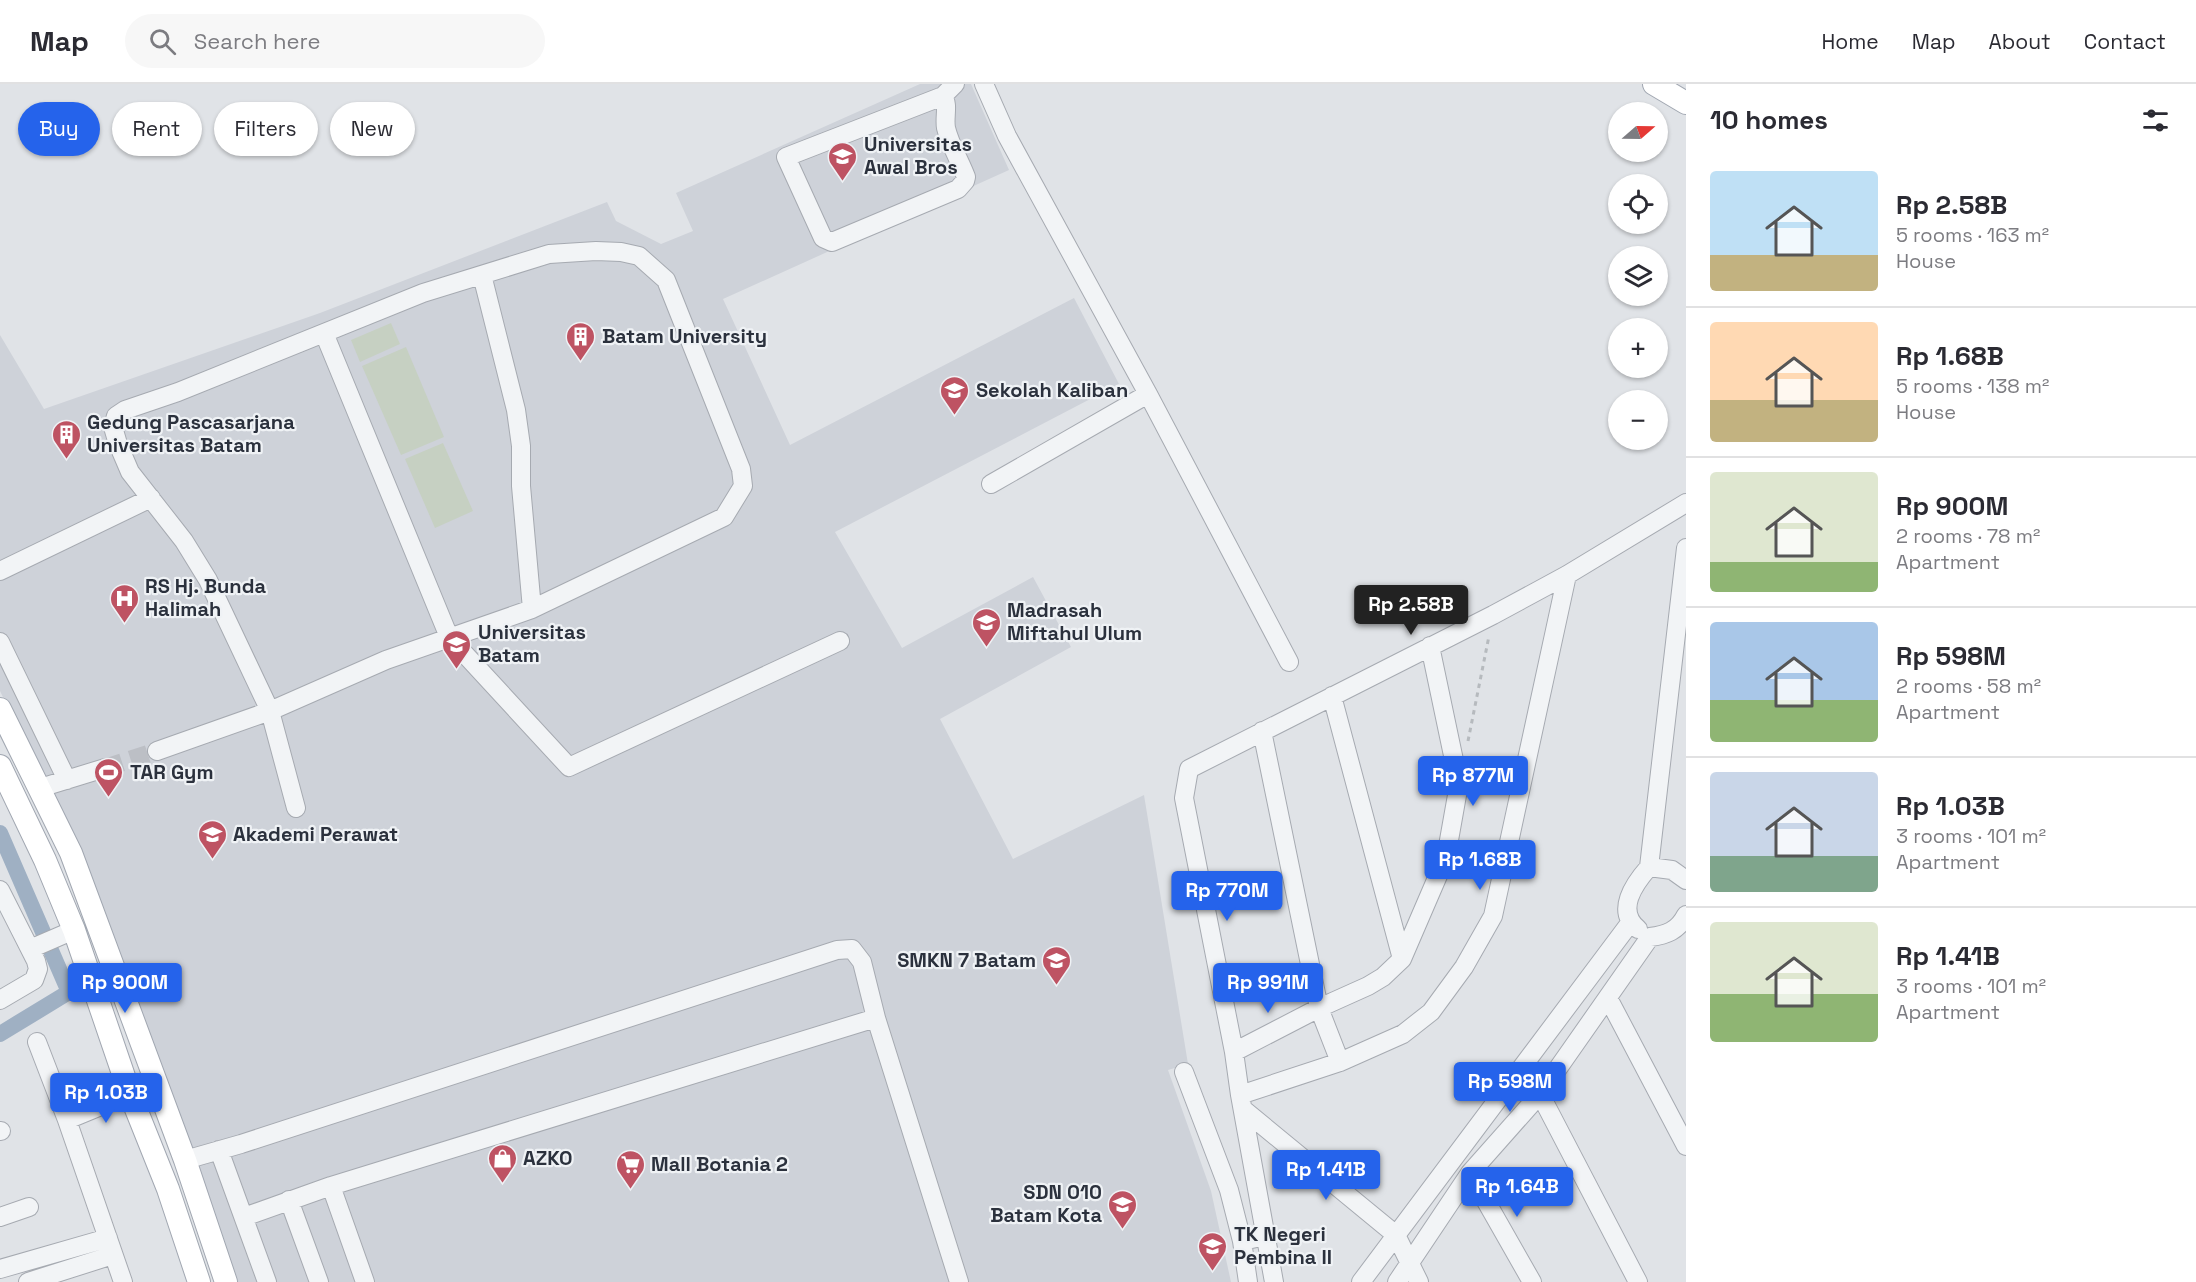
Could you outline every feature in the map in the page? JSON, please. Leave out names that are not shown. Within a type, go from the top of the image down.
[{"type":"main road","points":[[1654,84],[1686,103]]},
{"type":"main road","points":[[0,709],[71,853],[185,1160],[226,1282]]},
{"type":"main road","points":[[0,766],[45,860],[51,941],[93,988],[130,1094],[168,1189],[199,1282]]},
{"type":"main road","points":[[102,1011],[126,1002]]},
{"type":"street","points":[[984,84],[1007,136],[1148,394],[1289,662]]},
{"type":"street","points":[[949,90],[945,114],[947,129],[966,177],[963,185],[832,242],[823,238],[786,157],[949,90]]},
{"type":"street","points":[[157,751],[270,711],[386,660],[532,609],[723,517],[742,486],[741,469],[666,280],[639,256],[596,251],[549,254],[423,293],[178,392],[125,410],[116,416],[113,427],[117,444],[130,472],[184,541],[208,580],[270,711],[296,808]]},
{"type":"street","points":[[482,275],[516,410],[521,446],[521,486],[532,609]]},
{"type":"street","points":[[324,333],[449,637],[569,767],[840,642]]},
{"type":"street","points":[[991,484],[1148,394]]},
{"type":"street","points":[[0,571],[151,498]]},
{"type":"street","points":[[1274,1282],[1234,1052],[1184,798],[1190,769],[1493,615],[1567,575],[1686,503]]},
{"type":"street","points":[[1686,548],[1649,867],[1631,894],[1626,911],[1630,923],[1650,937],[1665,935],[1677,929],[1686,918]]},
{"type":"street","points":[[1242,1102],[1403,1034],[1431,1012],[1464,967],[1493,916],[1567,575]]},
{"type":"street","points":[[0,642],[67,780]]},
{"type":"street","points":[[1234,1052],[1383,977],[1402,959],[1446,857],[1460,784],[1430,646]]},
{"type":"street","points":[[1332,696],[1402,959]]},
{"type":"street","points":[[1262,731],[1319,1008],[1340,1062]]},
{"type":"street","points":[[40,788],[105,768]]},
{"type":"street","points":[[1649,867],[1672,870],[1685,875]]},
{"type":"street","points":[[0,890],[51,941],[36,961],[37,976],[29,985],[0,1000]]},
{"type":"street","points":[[1361,1282],[1630,923]]},
{"type":"street","points":[[1397,1282],[1470,1173],[1539,1094],[1650,937]]},
{"type":"street","points":[[185,1160],[837,950],[852,949],[862,962],[876,1017],[959,1282]]},
{"type":"street","points":[[1608,998],[1686,1146]]},
{"type":"street","points":[[244,1216],[331,1186],[876,1017]]},
{"type":"street","points":[[37,1042],[67,1120],[123,1282]]},
{"type":"street","points":[[1184,1072],[1229,1190],[1242,1241],[1248,1282]]},
{"type":"street","points":[[67,1120],[130,1094]]},
{"type":"street","points":[[1539,1094],[1638,1282]]},
{"type":"street","points":[[1242,1102],[1396,1235],[1419,1282]]},
{"type":"street","points":[[219,1150],[267,1282]]},
{"type":"street","points":[[1470,1173],[1532,1282]]},
{"type":"street","points":[[1229,1190],[1256,1185]]},
{"type":"street","points":[[331,1186],[366,1282]]},
{"type":"street","points":[[289,1200],[319,1282]]},
{"type":"street","points":[[0,1217],[29,1208]]},
{"type":"street","points":[[1242,1241],[1266,1236]]},
{"type":"street","points":[[0,1269],[111,1247]]},
{"type":"street","points":[[28,1282],[111,1247]]},
{"type":"path","points":[[1466,750],[1493,615]]},
{"type":"shaded area","name":"Universitas Batam","points":[[920,84],[971,84],[1009,170],[723,299],[790,445],[1074,298],[1119,384],[835,532],[902,648],[1033,577],[1071,647],[940,719],[1013,859],[1144,795],[1188,1064],[1168,1070],[1211,1191],[1231,1282],[238,1282],[95,885],[0,691],[0,335],[44,409],[320,313],[607,202],[616,221],[661,244],[693,231],[676,193]]},
{"type":"green space","points":[[391,323],[400,344],[360,362],[351,340]]},
{"type":"green space","points":[[406,347],[444,437],[401,455],[362,366]]},
{"type":"green space","points":[[443,443],[473,511],[435,528],[405,459]]},
{"type":"waterway","points":[[0,833],[69,992],[0,1034]]},
{"type":"tunnel","points":[[105,768],[157,751]]},
{"type":"place","name":"Universitas Awal Bros","points":[[843,182]]},
{"type":"place","name":"Batam University","points":[[581,362]]},
{"type":"place","name":"Sekolah Kaliban","points":[[955,416]]},
{"type":"place","name":"Gedung Pascasarjana Universitas Batam","points":[[66,460]]},
{"type":"place","name":"RS Hj. Bunda Halimah","points":[[124,624]]},
{"type":"place","name":"Madrasah Miftahul Ulum","points":[[986,648]]},
{"type":"place","name":"Universitas Batam","points":[[457,670]]},
{"type":"place","name":"TAR Gym","points":[[109,798]]},
{"type":"place","name":"Akademi Perawat","points":[[212,860]]},
{"type":"place","name":"SMKN 7 Batam","points":[[1057,986]]},
{"type":"place","name":"AZKO","points":[[502,1184]]},
{"type":"place","name":"Mall Botania 2","points":[[630,1190]]},
{"type":"place","name":"SDN 010 Batam Kota","points":[[1123,1230]]},
{"type":"place","name":"TK Negeri Pembina II","points":[[1213,1272]]}]
